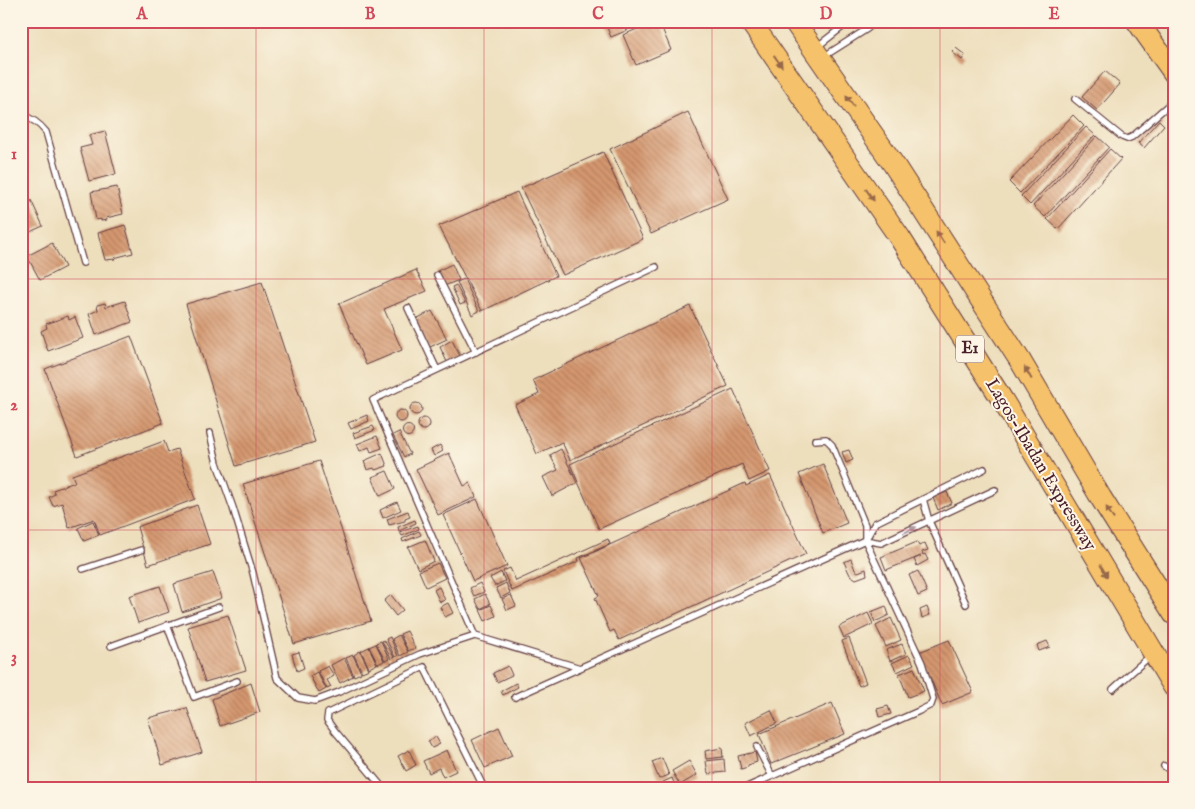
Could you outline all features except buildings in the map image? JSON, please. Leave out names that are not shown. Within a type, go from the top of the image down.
[{"type":"highway","name":"Lagos-Ibadan Expressway","points":[[750,21],[900,238],[1002,401],[1174,688]]},
{"type":"highway","name":"Lagos-Ibadan Expressway","points":[[794,21],[894,165],[1020,362],[1101,498],[1174,614]]},
{"type":"highway","points":[[1136,21],[1174,73]]},
{"type":"lane","points":[[817,54],[850,21]]},
{"type":"lane","points":[[817,54],[861,33],[875,21]]},
{"type":"lane","points":[[1075,100],[1127,139],[1132,137],[1174,100]]},
{"type":"lane","points":[[21,115],[31,118],[41,125],[46,132],[83,263]]},
{"type":"lane","points":[[474,636],[373,400],[656,267]]},
{"type":"lane","points":[[437,275],[476,352]]},
{"type":"lane","points":[[408,308],[437,370]]},
{"type":"lane","points":[[210,432],[217,463],[233,508],[252,573],[277,678],[298,698],[314,701],[339,692],[420,654],[474,636],[580,668]]},
{"type":"lane","points":[[745,788],[919,711],[931,705],[933,700],[922,664],[865,540],[865,526],[832,444],[826,439],[815,440]]},
{"type":"lane","points":[[515,697],[865,540],[875,523],[984,469]]},
{"type":"lane","points":[[865,540],[881,544],[995,490]]},
{"type":"lane","points":[[923,499],[929,521],[966,604]]},
{"type":"lane","points":[[84,569],[141,550]]},
{"type":"lane","points":[[111,646],[219,606]]},
{"type":"lane","points":[[167,626],[194,698],[237,681]]},
{"type":"lane","points":[[1113,689],[1153,653]]},
{"type":"lane","points":[[383,788],[335,731],[327,720],[328,713],[424,666],[484,788]]},
{"type":"lane","points":[[757,747],[772,776]]},
{"type":"lane","points":[[1164,766],[1174,773]]}]
